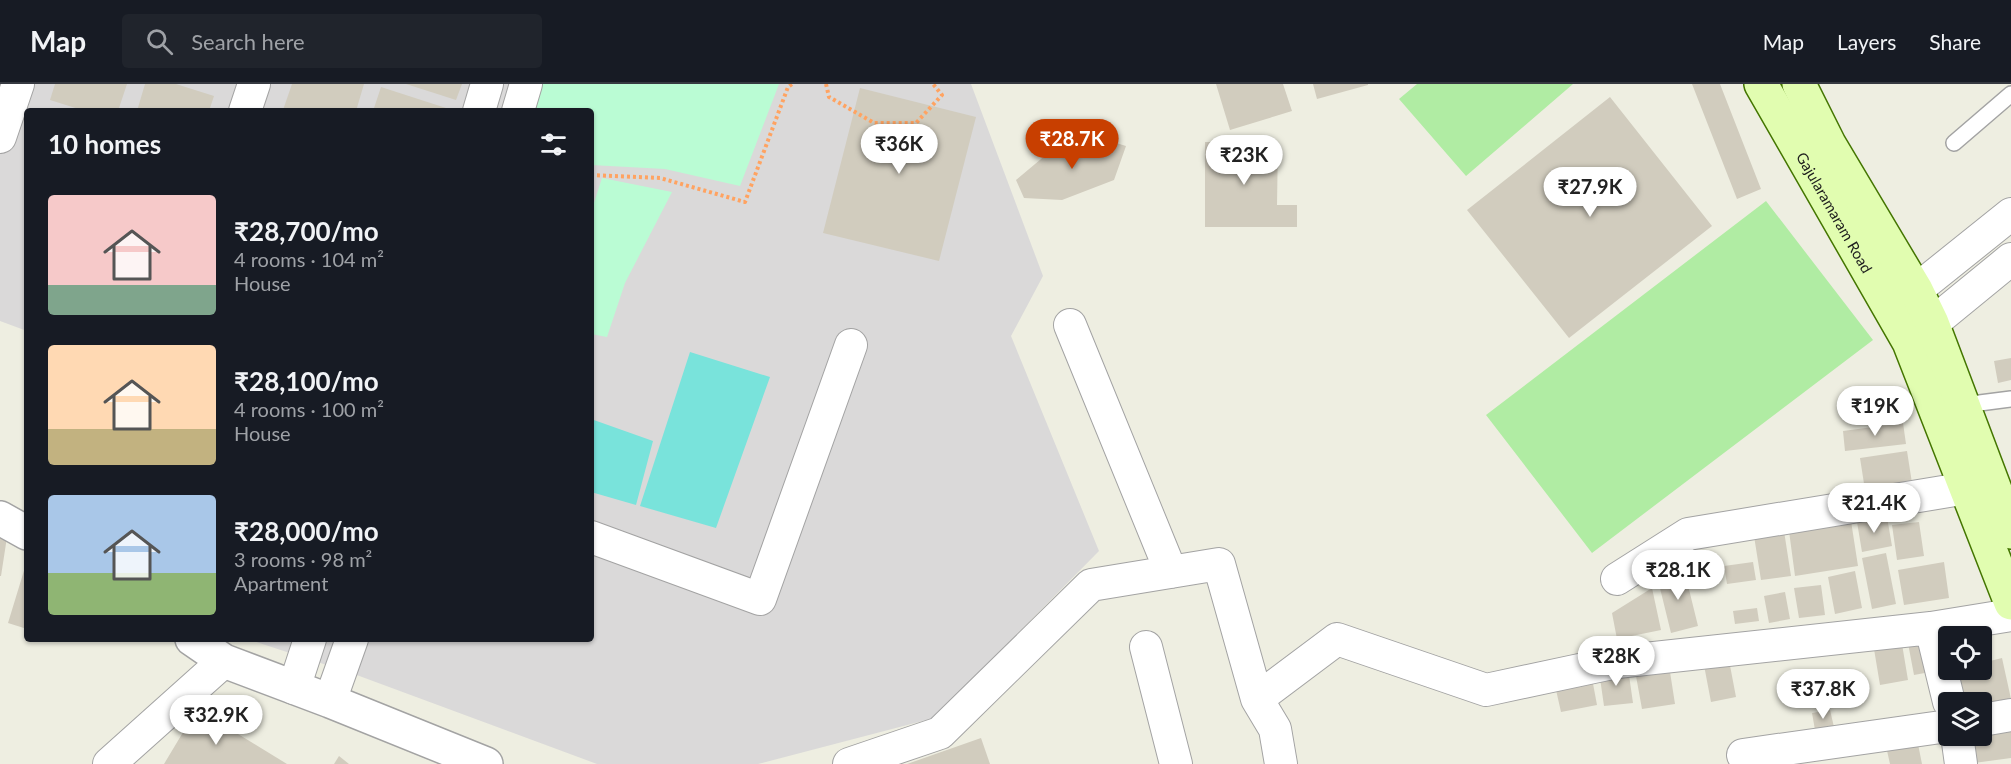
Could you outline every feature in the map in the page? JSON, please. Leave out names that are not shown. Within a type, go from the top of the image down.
[{"type":"main road","name":"Gajularamaram Road","points":[[1761,84],[1904,300]]},
{"type":"main road","points":[[1799,84],[1904,300],[1964,405],[2011,532]]},
{"type":"main road","points":[[1921,333],[1966,488],[2011,603]]},
{"type":"street","points":[[0,137],[18,84]]},
{"type":"street","points":[[246,108],[254,84]]},
{"type":"street","points":[[479,108],[487,84]]},
{"type":"street","points":[[519,108],[526,84]]},
{"type":"street","points":[[1904,300],[2011,214]]},
{"type":"street","points":[[1921,333],[2011,259]]},
{"type":"street","points":[[1070,325],[1170,572]]},
{"type":"street","points":[[594,538],[760,599],[851,345]]},
{"type":"street","points":[[1617,579],[1688,534],[1966,488]]},
{"type":"street","points":[[0,518],[24,531]]},
{"type":"street","points":[[849,764],[940,733],[1092,585],[1219,564],[1257,699],[1275,729],[1281,764]]},
{"type":"street","points":[[1257,699],[1337,639],[1486,690],[1617,662],[1931,628],[2011,615]]},
{"type":"street","points":[[1931,628],[1947,692]]},
{"type":"street","points":[[196,642],[224,661],[486,764]]},
{"type":"street","points":[[294,687],[309,642]]},
{"type":"street","points":[[330,701],[351,642]]},
{"type":"street","points":[[1146,647],[1176,764]]},
{"type":"street","points":[[109,764],[224,661]]},
{"type":"street","points":[[1992,718],[2011,715]]},
{"type":"street","points":[[1743,755],[1938,727]]},
{"type":"street","points":[[1959,746],[1961,764]]},
{"type":"lane","points":[[1954,143],[2011,94]]},
{"type":"lane","points":[[1964,405],[2011,399]]},
{"type":"path","points":[[594,175],[660,178],[745,202],[788,87],[792,84]]},
{"type":"path","points":[[826,84],[829,97],[874,123],[916,123],[942,95],[933,84]]},
{"type":"shaded area","points":[[0,84],[971,84],[1043,276],[1011,336],[1099,551],[934,718],[758,764],[597,764],[354,674],[256,642],[594,642],[594,108],[24,108],[24,330],[0,321]]},
{"type":"shaded area","points":[[690,352],[770,377],[716,528],[640,506]]},
{"type":"shaded area","points":[[594,420],[653,441],[636,505],[594,493]]},
{"type":"green space","points":[[540,84],[779,84],[740,186],[665,169],[594,165],[594,108],[532,108]]},
{"type":"green space","points":[[1417,84],[1573,84],[1466,176],[1399,99]]},
{"type":"green space","points":[[602,178],[672,192],[625,283],[607,337],[594,335],[594,203]]},
{"type":"green space","points":[[1766,201],[1873,340],[1592,553],[1486,415]]},
{"type":"building","points":[[55,84],[127,84],[119,108],[75,108],[50,100]]},
{"type":"building","points":[[145,84],[176,84],[214,96],[210,108],[138,108]]},
{"type":"building","points":[[292,84],[364,84],[357,108],[284,108]]},
{"type":"building","points":[[406,84],[462,84],[456,100]]},
{"type":"building","points":[[1216,84],[1283,84],[1292,111],[1230,130]]},
{"type":"building","points":[[1313,84],[1368,84],[1368,85],[1317,99]]},
{"type":"building","points":[[1692,84],[1720,84],[1761,189],[1737,199]]},
{"type":"building","points":[[381,87],[446,108],[374,108]]},
{"type":"building","points":[[860,88],[976,117],[939,261],[823,233]]},
{"type":"building","points":[[1610,97],[1712,226],[1569,338],[1467,210]]},
{"type":"building","points":[[1097,137],[1126,146],[1114,180],[1062,200],[1024,198],[1016,180],[1047,154]]},
{"type":"building","points":[[1205,142],[1278,142],[1277,205],[1297,205],[1297,227],[1205,227]]},
{"type":"building","points":[[2011,358],[2011,380],[1998,383],[1994,361]]},
{"type":"building","points":[[1903,423],[1906,444],[1845,451],[1843,431]]},
{"type":"building","points":[[1907,451],[1912,483],[1865,490],[1860,458]]},
{"type":"building","points":[[1887,517],[1892,546],[1862,552],[1857,522]]},
{"type":"building","points":[[1851,521],[1858,566],[1795,576],[1789,531]]},
{"type":"building","points":[[1919,522],[1924,556],[1897,560],[1892,525]]},
{"type":"building","points":[[1784,531],[1791,576],[1761,580],[1754,536]]},
{"type":"building","points":[[0,535],[7,537],[1,576],[0,576]]},
{"type":"building","points":[[1886,553],[1896,604],[1872,609],[1862,558]]},
{"type":"building","points":[[1753,562],[1756,580],[1727,584],[1724,566]]},
{"type":"building","points":[[1944,562],[1949,598],[1904,605],[1898,570]]},
{"type":"building","points":[[1684,569],[1698,626],[1671,633],[1657,576]]},
{"type":"building","points":[[24,571],[24,628],[8,623]]},
{"type":"building","points":[[1855,571],[1862,608],[1835,614],[1828,577]]},
{"type":"building","points":[[1821,585],[1825,615],[1799,618],[1794,588]]},
{"type":"building","points":[[1652,588],[1661,630],[1617,639],[1612,613]]},
{"type":"building","points":[[1785,592],[1790,619],[1769,623],[1764,596]]},
{"type":"building","points":[[1757,608],[1759,621],[1735,624],[1733,611]]},
{"type":"building","points":[[1923,636],[1930,672],[1914,675],[1907,638]]},
{"type":"building","points":[[1901,638],[1908,680],[1880,685],[1873,643]]},
{"type":"building","points":[[1728,655],[1736,697],[1711,702],[1703,660]]},
{"type":"building","points":[[2002,658],[2011,699],[1992,703],[1992,692],[1963,692],[1960,680],[1992,680],[1992,660]]},
{"type":"building","points":[[1668,659],[1675,704],[1642,709],[1634,665]]},
{"type":"building","points":[[1628,668],[1633,703],[1604,706],[1599,671]]},
{"type":"building","points":[[1591,673],[1597,705],[1561,712],[1554,681]]},
{"type":"building","points":[[197,709],[287,764],[164,764]]},
{"type":"building","points":[[1830,710],[1834,727],[1815,730],[1812,713]]},
{"type":"building","points":[[2011,728],[2011,758],[1974,763],[1972,746],[1992,746],[1992,733]]},
{"type":"building","points":[[981,738],[990,764],[907,764]]},
{"type":"building","points":[[1917,739],[1922,764],[1890,764],[1886,746]]},
{"type":"building","points":[[339,756],[349,764],[334,764]]}]
